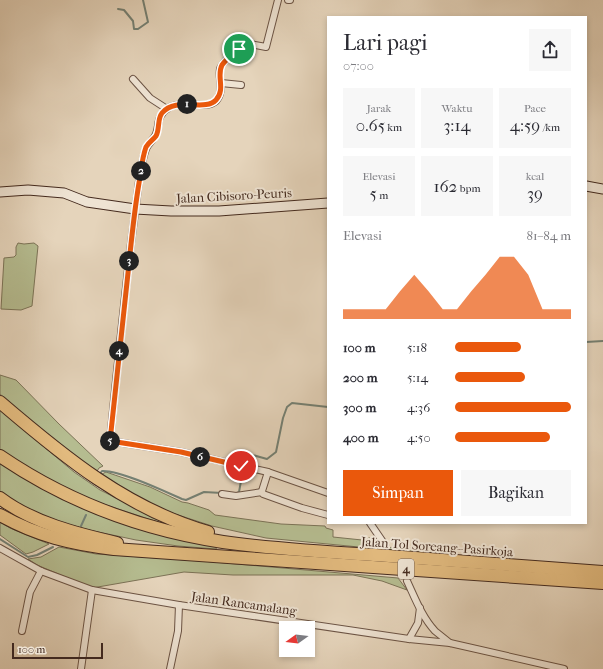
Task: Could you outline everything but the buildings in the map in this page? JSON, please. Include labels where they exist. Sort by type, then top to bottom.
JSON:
[{"type":"highway","points":[[0,402],[75,464],[106,485],[142,506],[170,520],[203,531],[243,541],[281,548]]},
{"type":"highway","name":"Jalan Tol Soreang–Pasirkoja","points":[[0,456],[52,487],[104,511],[166,530],[204,538],[281,548],[603,572]]},
{"type":"highway","points":[[0,498],[36,518],[88,536],[134,546],[210,555]]},
{"type":"highway","name":"Jalan Tol Soreang–Pasirkoja","points":[[0,515],[41,534],[79,545],[135,551],[603,583]]},
{"type":"street","points":[[278,0],[266,47],[245,42],[222,65],[220,74],[220,93],[216,100],[211,103],[199,105],[183,104],[167,109],[162,113],[159,119],[156,136],[149,142],[146,148],[142,162],[135,209],[110,441],[181,452],[243,466],[268,472],[327,493]]},
{"type":"street","points":[[133,79],[150,98],[167,109]]},
{"type":"street","points":[[221,83],[241,85]]},
{"type":"street","points":[[587,186],[603,189]]},
{"type":"street","name":"Jalan Cibisoro-Peuris","points":[[0,192],[28,190],[64,193],[87,202],[135,209],[220,211],[327,203]]},
{"type":"street","points":[[262,492],[268,472]]},
{"type":"street","points":[[222,494],[236,496],[262,492],[267,496],[327,515]]},
{"type":"street","points":[[371,524],[385,545]]},
{"type":"street","name":"Jalan Rancamalang","points":[[0,548],[42,571],[92,590],[180,605],[409,639],[450,643],[563,669]]},
{"type":"street","points":[[22,631],[30,592],[42,571]]},
{"type":"street","points":[[407,581],[420,608],[435,631],[450,643]]},
{"type":"street","points":[[81,669],[92,590]]},
{"type":"street","points":[[170,669],[178,631],[180,605]]},
{"type":"street","points":[[409,639],[418,623],[420,608]]},
{"type":"green space","points":[[18,243],[34,243],[38,246],[32,306],[21,310],[1,309],[4,258],[14,257],[16,255],[16,247]]},
{"type":"green space","points":[[0,375],[16,380],[103,466],[99,468],[96,473],[63,449],[0,394]]},
{"type":"green space","points":[[0,410],[74,472],[100,490],[179,529],[85,498],[34,472],[0,450]]},
{"type":"green space","points":[[0,460],[163,534],[217,547],[216,549],[178,546],[136,540],[52,520],[0,495]]},
{"type":"green space","points":[[106,472],[150,487],[182,502],[209,510],[215,515],[281,524],[325,526],[326,528],[333,530],[333,537],[362,540],[373,537],[380,547],[432,549],[431,554],[266,538],[212,526],[172,513],[132,495],[100,477]]},
{"type":"green space","points":[[0,522],[10,528],[49,544],[26,554],[0,535]]},
{"type":"green space","points":[[59,547],[96,554],[202,561],[398,578],[407,590],[382,581],[353,575],[233,575],[184,572],[92,588],[37,565],[28,559],[41,557]]},
{"type":"waterway","points":[[118,9],[124,10],[133,21],[134,29],[138,29],[148,22],[143,0]]},
{"type":"waterway","points":[[587,342],[603,341]]},
{"type":"waterway","points":[[237,493],[239,492],[245,459],[249,454],[267,459],[276,452],[283,418],[287,407],[292,403],[327,407]]},
{"type":"waterway","points":[[99,475],[102,471],[120,474],[186,500],[204,492],[222,493]]},
{"type":"waterway","points":[[81,526],[86,515]]},
{"type":"waterway","points":[[0,539],[28,557],[37,555],[53,547]]},
{"type":"route","points":[[239,49],[222,65],[220,69],[220,93],[216,100],[211,103],[199,105],[177,105],[167,109],[162,113],[159,119],[156,136],[149,142],[146,148],[142,162],[135,209],[110,441],[181,452],[241,466]]}]
